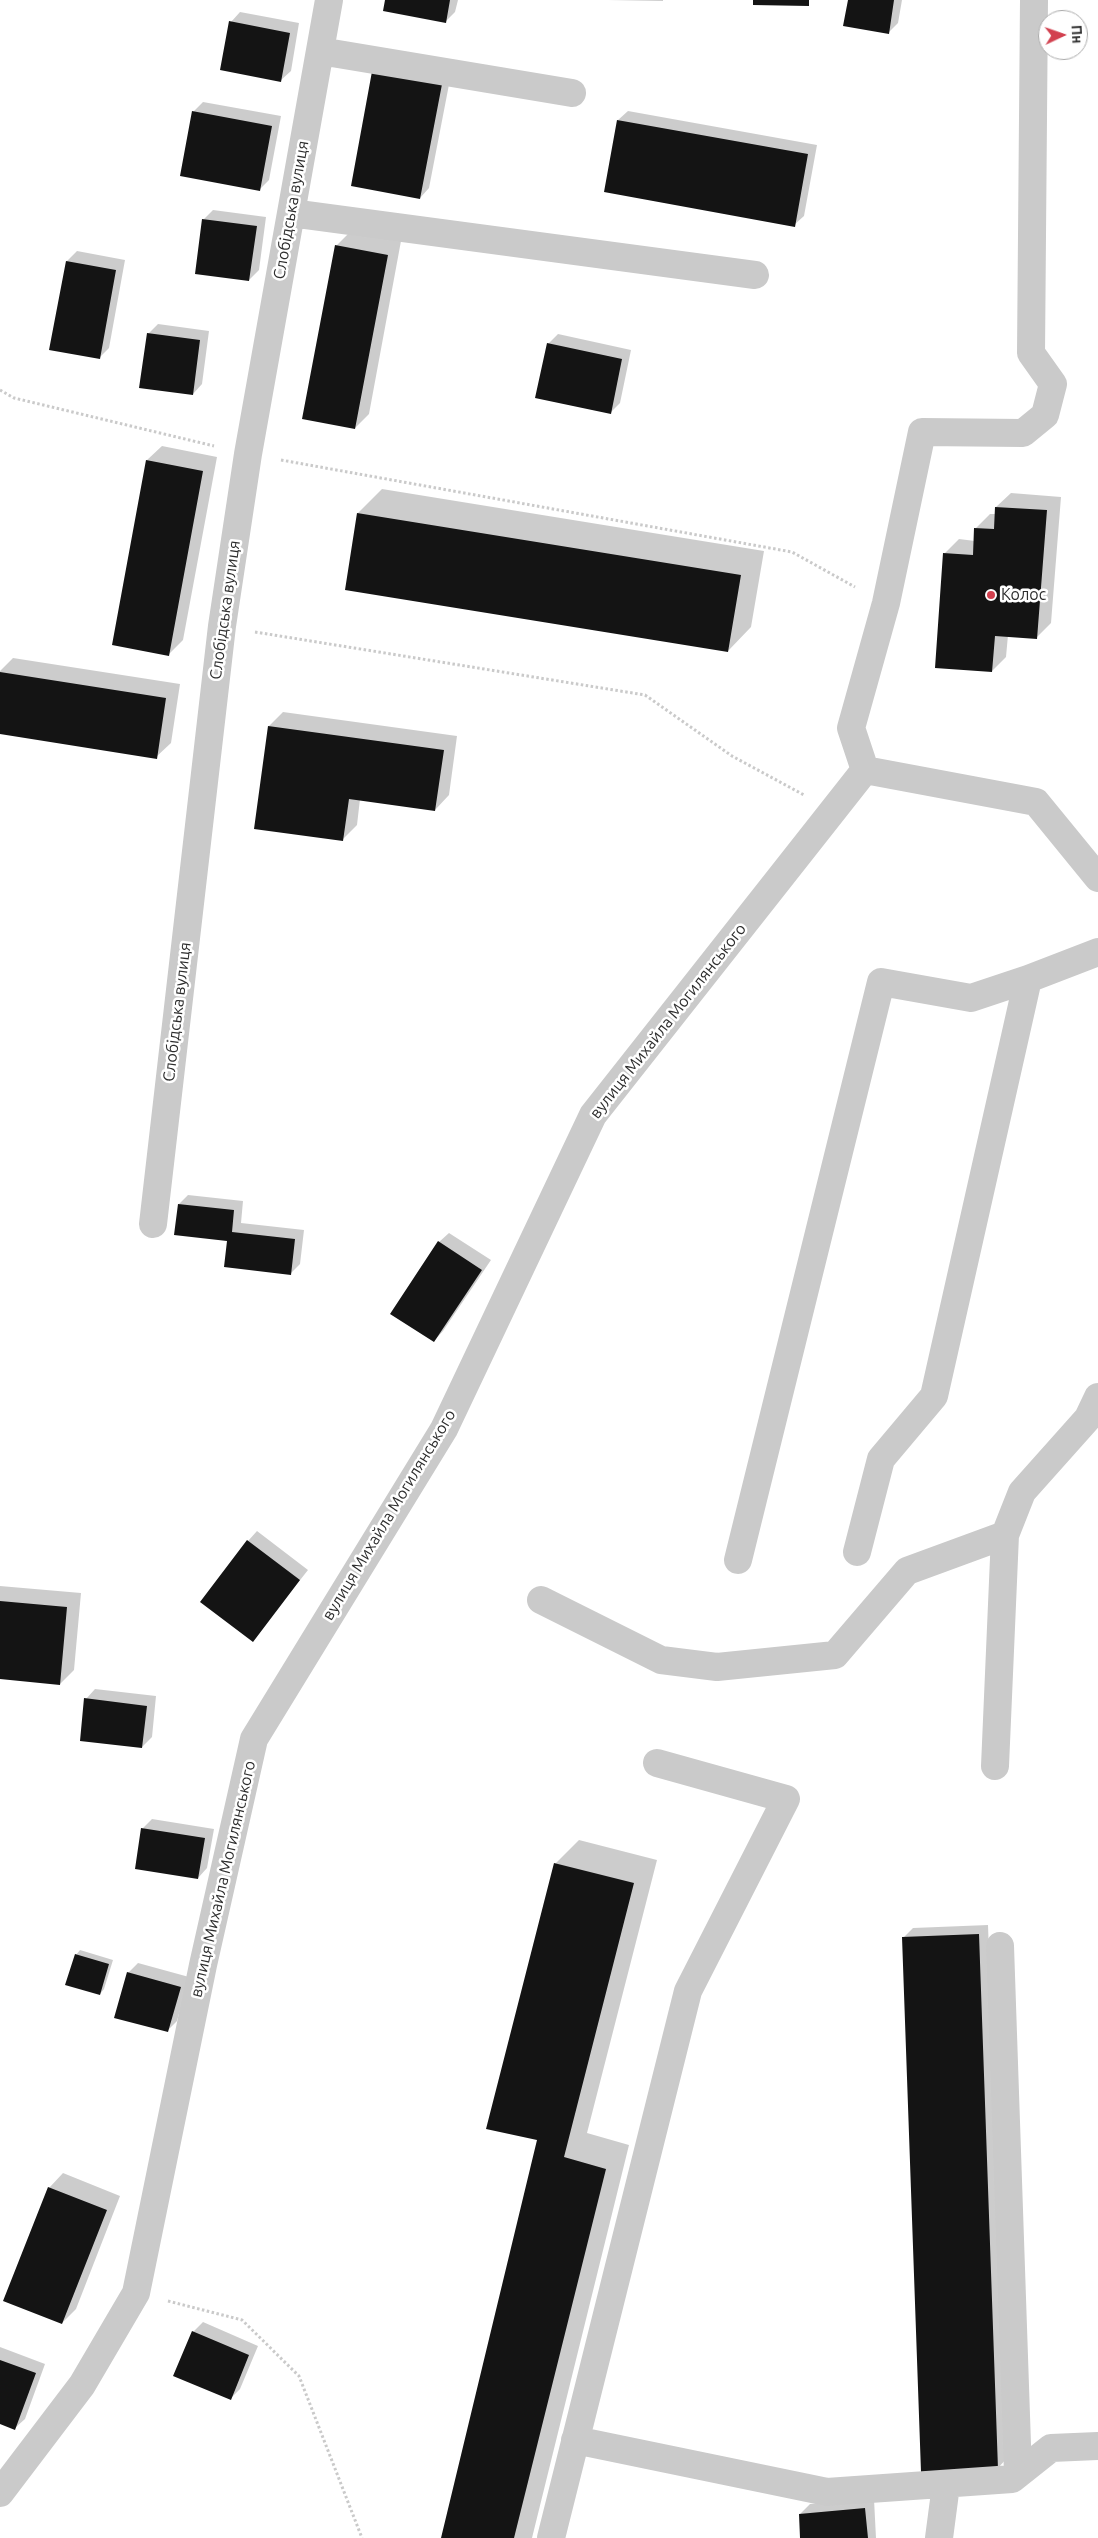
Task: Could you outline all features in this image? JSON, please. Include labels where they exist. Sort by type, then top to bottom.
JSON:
[{"type":"street","name":"Слобідська вулиця","points":[[153,1224],[222,626],[248,454],[329,0]]},
{"type":"street","points":[[1034,0],[1031,353],[1053,384],[1045,416],[1023,433],[922,432],[886,603],[851,728],[866,770],[1036,802],[1098,878]]},
{"type":"street","points":[[320,51],[572,93]]},
{"type":"street","points":[[291,213],[755,275]]},
{"type":"street","name":"вулиця Михайла Могилянського","points":[[0,2493],[82,2385],[136,2293],[203,1965],[254,1739],[444,1429],[593,1115],[866,770]]},
{"type":"street","points":[[738,1560],[881,982],[971,998],[1028,979],[1098,952]]},
{"type":"street","points":[[857,1552],[881,1459],[934,1396],[1028,979]]},
{"type":"street","points":[[995,1766],[1005,1535],[1022,1492],[1088,1418],[1098,1397]]},
{"type":"street","points":[[541,1600],[661,1660],[717,1667],[835,1655],[908,1571],[1005,1535]]},
{"type":"street","points":[[551,2538],[688,1991],[786,1799],[657,1762]]},
{"type":"street","points":[[1000,1946],[1018,2474]]},
{"type":"street","points":[[576,2440],[827,2492],[1012,2479],[1050,2448],[1098,2446]]},
{"type":"street","points":[[939,2538],[946,2485]]},
{"type":"path","points":[[0,390],[14,398],[248,454],[792,552],[841,580]]},
{"type":"path","points":[[222,626],[646,695],[732,756],[833,810]]},
{"type":"path","points":[[136,2293],[242,2320],[299,2376],[362,2538]]},
{"type":"building","points":[[385,0],[450,0],[446,23],[383,11]]},
{"type":"building","points":[[753,0],[809,0],[809,6],[753,5]]},
{"type":"building","points":[[848,0],[894,0],[889,34],[843,26]]},
{"type":"building","points":[[229,21],[290,33],[281,82],[220,70]]},
{"type":"building","points":[[373,66],[443,79],[420,199],[351,186]]},
{"type":"building","points":[[192,111],[272,126],[260,191],[180,176]]},
{"type":"building","points":[[617,120],[808,154],[795,227],[604,192]]},
{"type":"building","points":[[202,219],[257,226],[249,281],[195,274]]},
{"type":"building","points":[[335,245],[388,255],[355,429],[302,419]]},
{"type":"building","points":[[66,261],[116,270],[100,359],[49,350]]},
{"type":"building","points":[[147,333],[200,340],[193,395],[139,388]]},
{"type":"building","points":[[547,343],[622,359],[611,414],[535,398]]},
{"type":"building","points":[[146,460],[203,471],[169,656],[112,645]]},
{"type":"building","name":"Колос","points":[[995,507],[1047,510],[1037,639],[995,636],[992,672],[935,668],[943,553],[973,555],[974,528],[994,529]]},
{"type":"building","points":[[357,513],[741,575],[728,652],[345,590]]},
{"type":"building","points":[[0,672],[166,698],[157,759],[0,734]]},
{"type":"building","points":[[268,726],[444,750],[435,811],[349,799],[343,841],[254,829]]},
{"type":"building","points":[[178,1204],[234,1210],[232,1232],[295,1239],[291,1275],[224,1267],[227,1241],[174,1235]]},
{"type":"building","points":[[438,1241],[482,1270],[434,1342],[390,1314]]},
{"type":"building","points":[[247,1540],[300,1580],[253,1642],[200,1602]]},
{"type":"building","points":[[0,1601],[67,1607],[60,1685],[0,1679]]},
{"type":"building","points":[[84,1698],[147,1706],[142,1748],[80,1741]]},
{"type":"building","points":[[141,1828],[205,1838],[198,1879],[135,1869]]},
{"type":"building","points":[[554,1863],[634,1883],[564,2157],[606,2169],[514,2538],[441,2538],[537,2140],[486,2129]]},
{"type":"building","points":[[979,1934],[998,2469],[921,2472],[902,1937]]},
{"type":"building","points":[[75,1954],[109,1964],[100,1995],[65,1985]]},
{"type":"building","points":[[127,1972],[181,1987],[168,2032],[114,2018]]},
{"type":"building","points":[[48,2187],[107,2210],[62,2324],[3,2301]]},
{"type":"building","points":[[192,2331],[249,2355],[231,2400],[173,2376]]},
{"type":"building","points":[[0,2360],[36,2373],[15,2430],[0,2424]]},
{"type":"building","points":[[865,2508],[868,2538],[800,2538],[799,2514]]},
{"type":"place","name":"Колос","points":[[991,595]]}]
